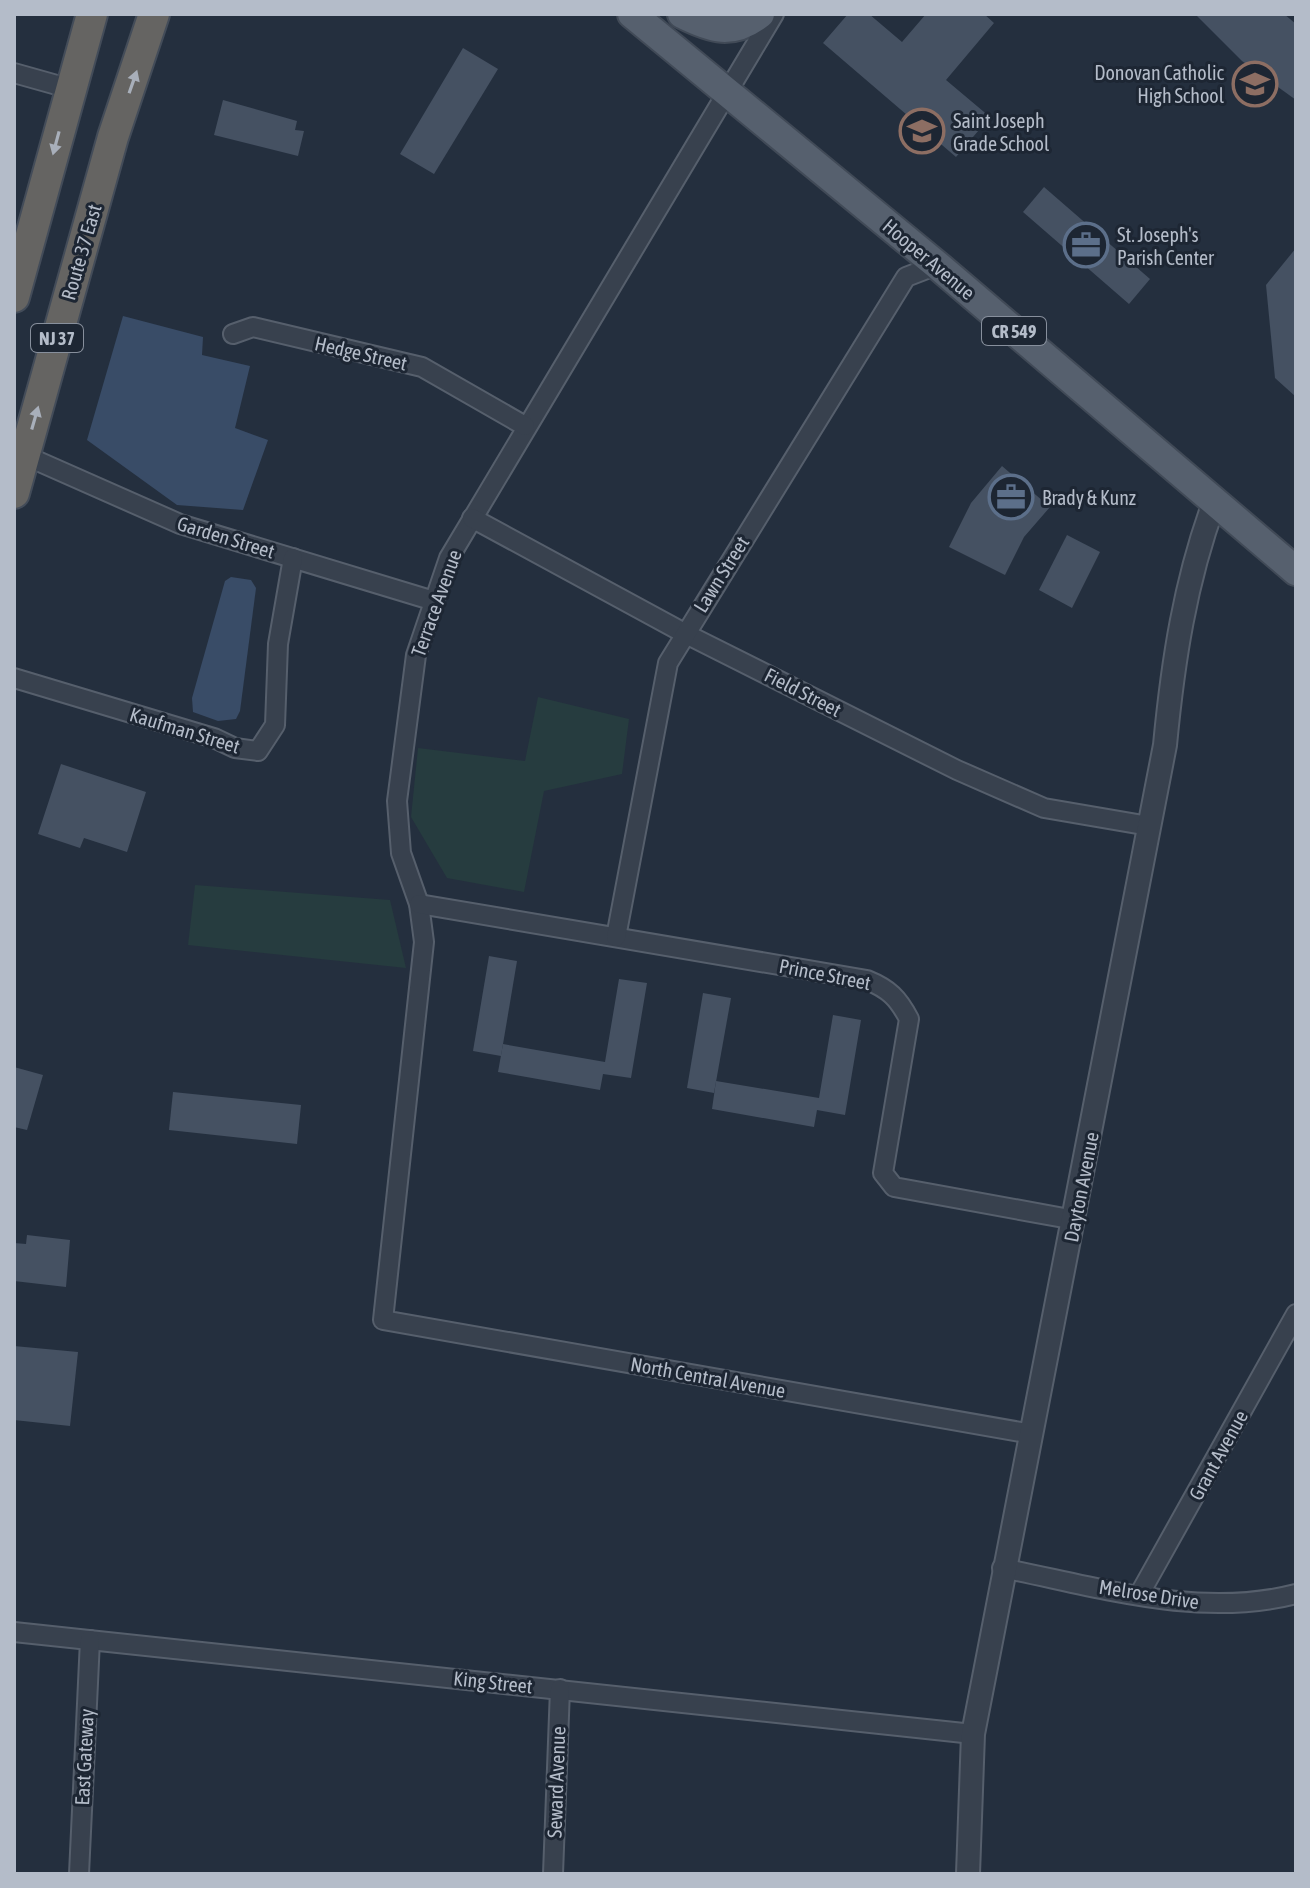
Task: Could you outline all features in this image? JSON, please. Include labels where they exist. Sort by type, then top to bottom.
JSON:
[{"type":"highway","points":[[14,297],[92,14]]},
{"type":"highway","name":"Route 37 East","points":[[14,493],[113,137],[154,14]]},
{"type":"main road","name":"Hooper Avenue","points":[[632,14],[937,265],[1296,571]]},
{"type":"main road","points":[[682,14],[714,30],[749,23],[760,14]]},
{"type":"street","name":"Terrace Avenue","points":[[383,1320],[424,942],[419,904],[401,853],[397,801],[416,655],[449,558],[525,426],[774,14]]},
{"type":"street","points":[[14,73],[71,89]]},
{"type":"street","name":"Lawn Street","points":[[616,937],[668,663],[906,277],[937,265]]},
{"type":"street","name":"Hedge Street","points":[[233,334],[253,327],[422,367],[525,426]]},
{"type":"street","name":"Garden Street","points":[[24,455],[180,524],[434,601]]},
{"type":"street","name":"Dayton Avenue","points":[[968,1874],[973,1734],[1002,1568],[1075,1220],[1165,745],[1174,650],[1194,556],[1214,503]]},
{"type":"street","name":"Field Street","points":[[472,518],[684,633],[957,770],[1044,808],[1149,826]]},
{"type":"street","name":"Kaufman Street","points":[[14,678],[214,738],[235,748],[258,751],[275,725],[278,644],[293,558]]},
{"type":"street","name":"Prince Street","points":[[419,904],[867,980],[886,988],[900,1001],[909,1019],[883,1173],[894,1187],[1075,1220]]},
{"type":"street","name":"Grant Avenue","points":[[1139,1595],[1296,1314]]},
{"type":"street","name":"North Central Avenue","points":[[383,1320],[1032,1434]]},
{"type":"street","name":"Melrose Drive","points":[[1002,1568],[1197,1604],[1242,1603],[1296,1594]]},
{"type":"street","name":"King Street","points":[[14,1632],[973,1734]]},
{"type":"street","name":"East Gateway","points":[[79,1874],[90,1640]]},
{"type":"street","name":"Seward Avenue","points":[[553,1874],[560,1689]]},
{"type":"green space","points":[[538,697],[629,719],[622,774],[544,791],[524,892],[447,878],[411,817],[418,748],[525,761]]},
{"type":"green space","points":[[195,885],[390,900],[406,968],[188,945]]},
{"type":"water","points":[[123,316],[203,337],[202,355],[250,366],[235,428],[268,440],[243,510],[177,505],[87,440]]},
{"type":"water","points":[[231,577],[251,580],[256,588],[240,711],[236,719],[218,721],[193,712],[192,698],[225,581]]},
{"type":"building","points":[[848,14],[869,14],[902,42],[926,14],[984,14],[994,23],[946,80],[990,117],[956,157],[823,43]]},
{"type":"building","points":[[1195,14],[1284,14],[1296,24],[1296,100],[1242,61]]},
{"type":"building","points":[[463,48],[498,69],[434,174],[400,154]]},
{"type":"building","points":[[223,100],[297,121],[295,130],[304,131],[298,156],[214,135]]},
{"type":"building","name":"St. Joseph's Parish Center","points":[[1044,187],[1150,279],[1129,304],[1023,212]]},
{"type":"building","points":[[1296,248],[1296,397],[1275,378],[1266,285]]},
{"type":"building","points":[[1002,466],[1050,507],[1024,537],[1005,575],[949,547],[971,503]]},
{"type":"building","points":[[1067,535],[1100,552],[1072,608],[1039,590]]},
{"type":"building","points":[[61,764],[146,792],[127,852],[84,838],[80,848],[38,834]]},
{"type":"building","points":[[489,956],[517,961],[501,1056],[473,1051]]},
{"type":"building","points":[[619,979],[647,983],[631,1078],[603,1074],[600,1090],[498,1072],[503,1044],[605,1062]]},
{"type":"building","points":[[703,993],[731,998],[714,1093],[687,1088]]},
{"type":"building","points":[[833,1015],[861,1020],[845,1115],[817,1110],[814,1127],[712,1109],[716,1081],[819,1098]]},
{"type":"building","points":[[14,1067],[43,1075],[27,1130],[14,1127]]},
{"type":"building","points":[[173,1092],[301,1105],[297,1144],[169,1130]]},
{"type":"building","points":[[27,1235],[70,1240],[66,1287],[14,1281],[14,1243],[26,1244]]},
{"type":"building","points":[[14,1346],[78,1352],[70,1426],[14,1420]]},
{"type":"place","name":"Donovan Catholic High School","points":[[1255,84]]},
{"type":"place","name":"Saint Joseph Grade School","points":[[922,131]]},
{"type":"place","name":"St. Joseph's Parish Center","points":[[1086,245]]},
{"type":"place","name":"Brady & Kunz","points":[[1011,497]]}]
